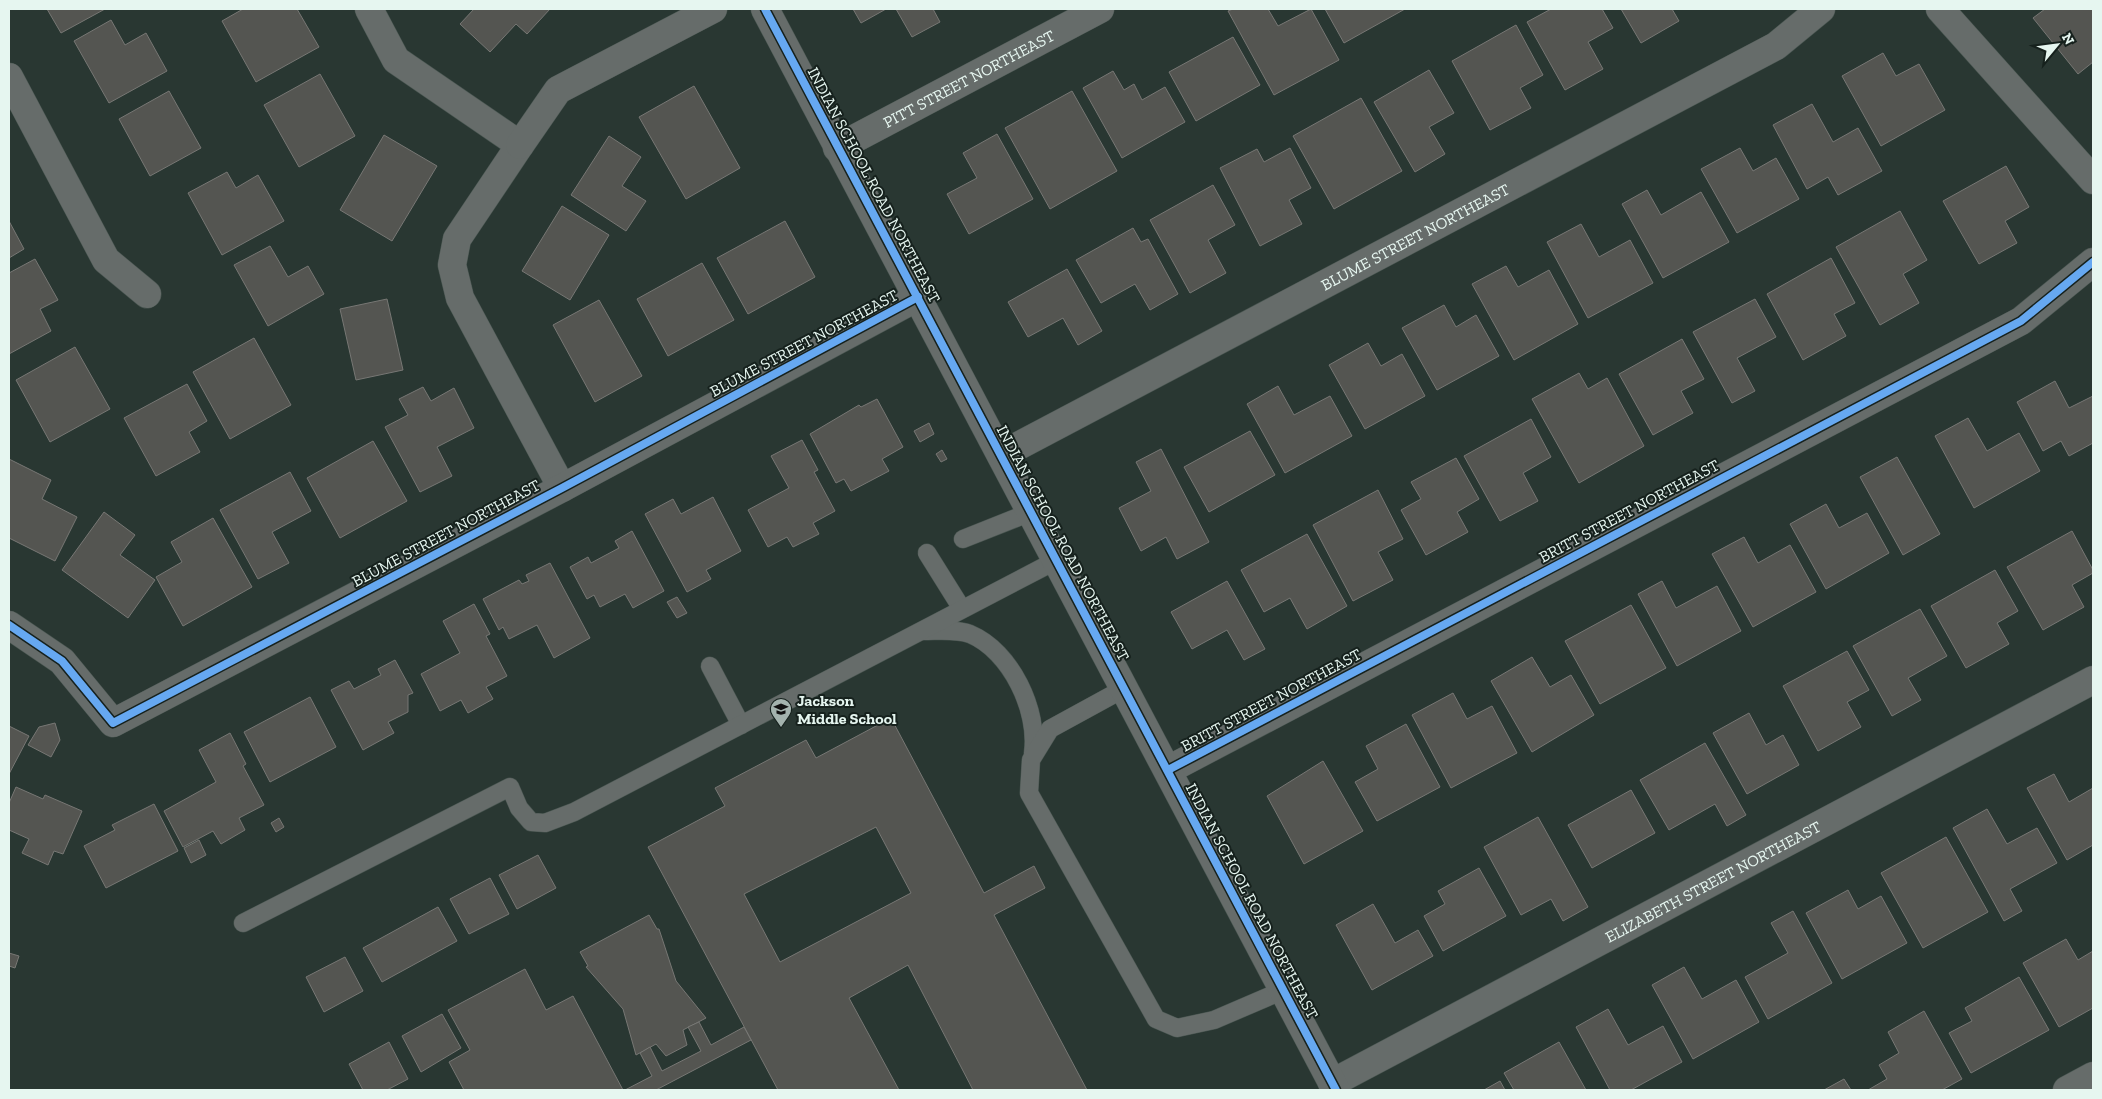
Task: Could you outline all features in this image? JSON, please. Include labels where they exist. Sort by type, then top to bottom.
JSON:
[{"type":"street","points":[[369,9],[396,60],[520,145]]},
{"type":"street","points":[[562,488],[460,298],[452,266],[457,240],[558,90],[713,9]]},
{"type":"street","name":"INDIAN SCHOOL ROAD NORTHEAST","points":[[765,9],[1334,1087]]},
{"type":"street","name":"PITT STREET NORTHEAST","points":[[837,148],[1100,9]]},
{"type":"street","name":"BLUME STREET NORTHEAST","points":[[1001,455],[1776,46],[1821,9]]},
{"type":"street","points":[[1940,9],[2093,180]]},
{"type":"street","points":[[9,77],[106,260],[147,294]]},
{"type":"street","name":"BRITT STREET NORTHEAST","points":[[1168,770],[2021,321],[2093,262]]},
{"type":"street","name":"BLUME STREET NORTHEAST","points":[[9,625],[62,661],[113,723],[562,488],[918,297]]},
{"type":"street","name":"ELIZABETH STREET NORTHEAST","points":[[1334,1087],[2093,680]]},
{"type":"street","points":[[2067,1090],[2093,1076]]},
{"type":"lane","points":[[963,539],[1031,512]]},
{"type":"lane","points":[[927,553],[962,609]]},
{"type":"lane","points":[[243,923],[510,787],[519,808],[531,822],[545,823],[574,812],[1057,560]]},
{"type":"lane","points":[[922,631],[951,630],[969,634],[986,643],[999,656],[1021,689],[1032,715],[1035,736],[1029,793],[1156,1019],[1177,1028],[1214,1020],[1284,990]]},
{"type":"lane","points":[[710,666],[741,725]]},
{"type":"lane","points":[[1032,760],[1050,729],[1124,688]]},
{"type":"building","points":[[47,9],[105,9],[61,33]]},
{"type":"building","points":[[243,9],[297,9],[319,47],[256,82],[222,21]]},
{"type":"building","points":[[474,9],[550,9],[527,34],[516,24],[490,52],[460,24]]},
{"type":"building","points":[[853,9],[886,9],[861,23]]},
{"type":"building","points":[[896,9],[933,9],[940,22],[912,37]]},
{"type":"building","points":[[1233,9],[1268,9],[1278,26],[1311,9],[1339,60],[1274,95],[1228,11]]},
{"type":"building","points":[[1325,9],[1405,9],[1344,43]]},
{"type":"building","points":[[1551,9],[1602,9],[1613,28],[1588,42],[1603,69],[1565,90],[1527,22]]},
{"type":"building","points":[[1621,9],[1672,9],[1679,21],[1641,43]]},
{"type":"building","points":[[2045,9],[2093,9],[2093,62],[2078,74],[2033,18]]},
{"type":"building","points":[[111,20],[125,45],[146,33],[167,71],[109,103],[74,41]]},
{"type":"building","points":[[1516,25],[1543,75],[1520,88],[1531,108],[1490,130],[1452,61]]},
{"type":"building","points":[[1233,37],[1260,85],[1196,121],[1169,72]]},
{"type":"building","points":[[1883,53],[1896,76],[1919,64],[1945,110],[1881,146],[1842,76]]},
{"type":"building","points":[[1429,70],[1454,113],[1429,127],[1445,154],[1415,172],[1374,102]]},
{"type":"building","points":[[1113,71],[1124,90],[1134,84],[1142,100],[1165,87],[1185,122],[1122,158],[1083,88]]},
{"type":"building","points":[[320,74],[355,136],[299,167],[264,105]]},
{"type":"building","points":[[694,86],[740,168],[686,199],[639,117]]},
{"type":"building","points":[[169,91],[201,148],[150,176],[119,119]]},
{"type":"building","points":[[1072,91],[1117,171],[1050,209],[1005,128]]},
{"type":"building","points":[[1361,98],[1402,171],[1334,209],[1293,136]]},
{"type":"building","points":[[1812,104],[1833,142],[1858,128],[1882,171],[1838,195],[1828,177],[1807,189],[1773,125]]},
{"type":"building","points":[[997,134],[1033,199],[969,234],[947,194],[977,178],[963,153]]},
{"type":"building","points":[[384,135],[437,166],[392,241],[340,210]]},
{"type":"building","points":[[609,136],[641,157],[622,186],[646,201],[626,231],[571,195]]},
{"type":"building","points":[[1290,148],[1311,188],[1289,200],[1302,224],[1260,246],[1220,168],[1257,149],[1264,162]]},
{"type":"building","points":[[1740,148],[1753,171],[1776,158],[1799,199],[1737,233],[1701,169]]},
{"type":"building","points":[[2006,166],[2029,207],[2005,221],[2017,243],[1979,264],[1943,201]]},
{"type":"building","points":[[227,172],[236,188],[258,175],[284,221],[222,255],[188,193]]},
{"type":"building","points":[[1213,185],[1235,225],[1208,240],[1226,273],[1190,293],[1150,220]]},
{"type":"building","points":[[1647,190],[1661,215],[1701,192],[1729,242],[1663,278],[1622,204]]},
{"type":"building","points":[[562,206],[609,235],[570,300],[522,271]]},
{"type":"building","points":[[1900,211],[1927,260],[1903,274],[1919,303],[1880,325],[1836,247]]},
{"type":"building","points":[[9,221],[24,249],[9,258]]},
{"type":"building","points":[[785,221],[815,277],[748,314],[717,258]]},
{"type":"building","points":[[1581,224],[1599,257],[1630,240],[1653,283],[1588,318],[1547,242]]},
{"type":"building","points":[[1133,228],[1141,242],[1148,239],[1178,294],[1150,310],[1135,284],[1101,303],[1076,260]]},
{"type":"building","points":[[270,246],[288,277],[308,266],[324,294],[268,326],[234,265]]},
{"type":"building","points":[[1831,258],[1855,303],[1834,314],[1846,336],[1803,360],[1767,294]]},
{"type":"building","points":[[35,259],[58,300],[40,309],[51,331],[9,354],[9,273]]},
{"type":"building","points":[[702,263],[734,320],[668,356],[637,299]]},
{"type":"building","points":[[1506,266],[1518,287],[1549,270],[1578,324],[1514,360],[1472,284]]},
{"type":"building","points":[[1067,269],[1102,331],[1078,345],[1063,318],[1028,337],[1008,302]]},
{"type":"building","points":[[387,299],[403,370],[356,380],[340,309]]},
{"type":"building","points":[[1755,299],[1776,337],[1737,358],[1755,391],[1732,403],[1693,332]]},
{"type":"building","points":[[599,300],[642,376],[595,402],[553,325]]},
{"type":"building","points":[[1444,305],[1456,327],[1476,315],[1499,356],[1437,390],[1402,328]]},
{"type":"building","points":[[254,338],[291,405],[230,439],[193,372]]},
{"type":"building","points":[[1682,339],[1704,379],[1681,391],[1693,413],[1653,435],[1619,374]]},
{"type":"building","points":[[1368,343],[1381,366],[1402,354],[1425,396],[1365,429],[1329,365]]},
{"type":"building","points":[[75,347],[110,409],[50,442],[16,380]]},
{"type":"building","points":[[1579,373],[1588,389],[1607,378],[1644,446],[1579,483],[1532,399]]},
{"type":"building","points":[[2055,381],[2069,408],[2093,396],[2093,443],[2069,456],[2061,441],[2043,451],[2017,402]]},
{"type":"building","points":[[187,384],[207,421],[189,432],[200,452],[156,476],[124,418]]},
{"type":"building","points":[[1278,386],[1294,415],[1330,396],[1352,436],[1285,473],[1247,404]]},
{"type":"building","points":[[423,387],[431,401],[454,388],[474,428],[437,447],[452,476],[420,492],[385,427],[408,415],[399,399]]},
{"type":"building","points":[[877,399],[903,447],[882,459],[889,471],[851,491],[844,479],[836,483],[810,434],[859,405],[861,407]]},
{"type":"building","points":[[1968,418],[1987,451],[2019,433],[2040,471],[1974,508],[1935,436]]},
{"type":"building","points":[[1531,419],[1551,457],[1523,473],[1538,501],[1500,521],[1464,456]]},
{"type":"building","points":[[929,423],[934,434],[920,442],[914,431]]},
{"type":"building","points":[[1250,431],[1275,475],[1209,512],[1184,467]]},
{"type":"building","points":[[802,440],[818,470],[814,472],[835,511],[813,523],[819,534],[793,547],[787,537],[768,547],[748,510],[789,488],[771,456]]},
{"type":"building","points":[[373,441],[407,501],[340,538],[307,478]]},
{"type":"building","points":[[1161,449],[1209,542],[1177,559],[1166,537],[1141,551],[1119,508],[1151,491],[1136,462]]},
{"type":"building","points":[[942,450],[947,459],[941,462],[936,454]]},
{"type":"building","points":[[1897,457],[1940,534],[1903,555],[1860,477]]},
{"type":"building","points":[[1456,458],[1479,499],[1457,512],[1468,532],[1426,555],[1401,510],[1421,499],[1411,482]]},
{"type":"building","points":[[9,459],[51,480],[42,499],[77,517],[55,561],[9,538]]},
{"type":"building","points":[[290,472],[311,511],[272,532],[289,563],[258,579],[220,510]]},
{"type":"building","points":[[1378,490],[1403,539],[1378,552],[1393,580],[1353,601],[1313,525]]},
{"type":"building","points":[[713,497],[741,551],[706,570],[711,579],[687,592],[645,514],[673,499],[681,514]]},
{"type":"building","points":[[1826,504],[1839,528],[1867,513],[1889,553],[1826,589],[1790,524]]},
{"type":"building","points":[[104,512],[135,535],[120,555],[155,580],[128,618],[62,570]]},
{"type":"building","points":[[213,518],[252,587],[183,626],[156,577],[182,562],[171,542]]},
{"type":"building","points":[[632,531],[664,591],[633,608],[625,594],[600,607],[594,595],[587,599],[570,567],[588,557],[591,563],[619,548],[615,541]]},
{"type":"building","points":[[2072,531],[2093,570],[2093,573],[2072,585],[2084,607],[2043,630],[2007,567]]},
{"type":"building","points":[[1307,534],[1347,606],[1307,629],[1290,598],[1264,612],[1241,570]]},
{"type":"building","points":[[1744,537],[1758,563],[1790,545],[1816,592],[1753,627],[1712,554]]},
{"type":"building","points":[[550,563],[590,638],[554,658],[537,625],[509,639],[503,627],[499,630],[483,599],[519,580],[522,584],[529,581],[526,575]]},
{"type":"building","points":[[1995,570],[2018,611],[1997,623],[2009,644],[1966,668],[1931,606]]},
{"type":"building","points":[[1227,581],[1265,649],[1244,660],[1227,630],[1192,649],[1171,612]]},
{"type":"building","points":[[1662,581],[1676,608],[1717,586],[1741,631],[1677,666],[1638,594]]},
{"type":"building","points":[[677,597],[687,613],[677,618],[667,602]]},
{"type":"building","points":[[474,604],[490,634],[486,636],[507,676],[486,687],[493,699],[468,713],[461,700],[440,711],[421,674],[460,653],[443,621]]},
{"type":"building","points":[[1631,605],[1666,668],[1600,704],[1565,641]]},
{"type":"building","points":[[1920,609],[1947,656],[1908,678],[1921,700],[1892,716],[1853,646]]},
{"type":"building","points":[[1847,651],[1869,690],[1847,702],[1861,727],[1818,751],[1783,686]]},
{"type":"building","points":[[1532,657],[1550,687],[1571,675],[1594,715],[1532,752],[1491,681]]},
{"type":"building","points":[[395,660],[413,693],[408,695],[408,712],[388,722],[394,733],[363,750],[331,690],[349,681],[354,689],[381,675],[378,669]]},
{"type":"building","points":[[1453,693],[1467,719],[1492,706],[1517,753],[1451,788],[1412,715]]},
{"type":"building","points":[[310,697],[336,747],[270,782],[244,732]]},
{"type":"building","points":[[1749,713],[1766,745],[1783,735],[1799,765],[1747,794],[1713,733]]},
{"type":"building","points":[[891,718],[984,893],[1034,866],[1045,888],[994,915],[1087,1090],[973,1090],[908,965],[849,998],[899,1090],[778,1090],[648,847],[725,806],[715,788],[806,740],[816,758]],"holes":[[[876,827],[911,893],[780,962],[744,894]]]},
{"type":"building","points":[[55,723],[60,740],[51,757],[28,745],[39,727]]},
{"type":"building","points":[[1406,724],[1440,787],[1377,821],[1355,782],[1378,769],[1366,746]]},
{"type":"building","points":[[9,726],[29,736],[9,774]]},
{"type":"building","points":[[230,733],[246,764],[243,766],[264,805],[239,818],[245,830],[221,844],[213,831],[183,847],[164,811],[216,782],[199,750]]},
{"type":"building","points":[[1705,743],[1746,815],[1727,826],[1715,804],[1669,830],[1640,780]]},
{"type":"building","points":[[1323,761],[1363,831],[1304,864],[1267,796]]},
{"type":"building","points":[[2054,774],[2069,802],[2093,788],[2093,845],[2067,860],[2027,788]]},
{"type":"building","points":[[16,787],[43,799],[45,795],[82,811],[63,854],[54,851],[48,865],[22,853],[29,839],[9,830],[9,803]]},
{"type":"building","points":[[1631,790],[1655,833],[1592,868],[1568,825]]},
{"type":"building","points":[[154,804],[178,851],[106,888],[84,846],[115,830],[112,825]]},
{"type":"building","points":[[1987,809],[2007,844],[2037,828],[2057,863],[2010,889],[2022,911],[2004,921],[1953,828]]},
{"type":"building","points":[[1538,817],[1588,907],[1563,921],[1551,899],[1521,915],[1484,847]]},
{"type":"building","points":[[279,818],[284,827],[276,832],[271,823]]},
{"type":"building","points":[[1946,837],[1988,912],[1923,948],[1881,873]]},
{"type":"building","points":[[199,840],[206,855],[191,863],[184,848]]},
{"type":"building","points":[[538,855],[556,888],[517,909],[499,875]]},
{"type":"building","points":[[1479,868],[1506,916],[1443,951],[1424,916],[1445,904],[1438,891]]},
{"type":"building","points":[[490,878],[509,914],[469,934],[450,899]]},
{"type":"building","points":[[1848,890],[1858,909],[1881,896],[1907,943],[1842,979],[1806,913]]},
{"type":"building","points":[[1373,904],[1395,943],[1418,930],[1433,956],[1372,990],[1336,925]]},
{"type":"building","points":[[438,907],[457,941],[382,982],[363,948]]},
{"type":"building","points":[[1793,911],[1832,983],[1768,1019],[1745,977],[1788,953],[1771,923]]},
{"type":"building","points":[[649,915],[657,929],[659,929],[676,981],[706,1018],[683,1030],[687,1045],[666,1056],[656,1044],[636,1055],[623,1009],[586,967],[588,966],[580,952]]},
{"type":"building","points":[[2066,939],[2078,960],[2093,951],[2093,1008],[2059,1027],[2023,963]]},
{"type":"building","points":[[9,953],[19,956],[15,968],[9,966]]},
{"type":"building","points":[[345,957],[363,991],[324,1012],[306,977]]},
{"type":"building","points":[[1684,967],[1702,999],[1736,980],[1759,1022],[1693,1059],[1652,985]]},
{"type":"building","points":[[525,969],[546,1010],[573,996],[623,1090],[464,1090],[449,1062],[470,1050],[448,1010]]},
{"type":"building","points":[[2019,977],[2049,1030],[1971,1073],[1949,1033],[1972,1021],[1965,1008]]},
{"type":"building","points":[[1608,1009],[1628,1045],[1663,1026],[1682,1062],[1631,1090],[1610,1090],[1576,1027]]},
{"type":"building","points":[[1924,1011],[1962,1079],[1942,1090],[1868,1090],[1887,1079],[1879,1065],[1899,1053],[1888,1032]]},
{"type":"building","points":[[442,1014],[461,1048],[421,1072],[402,1036]]},
{"type":"building","points":[[699,1022],[711,1045],[744,1027],[751,1040],[656,1090],[625,1090],[652,1076],[640,1053],[650,1047],[662,1071],[701,1051],[688,1027]]},
{"type":"building","points":[[389,1042],[408,1079],[387,1090],[363,1090],[349,1064]]},
{"type":"building","points":[[1559,1042],[1586,1090],[1514,1090],[1504,1073]]},
{"type":"building","points":[[1844,1079],[1851,1090],[1824,1090]]},
{"type":"building","points":[[1500,1081],[1505,1090],[1484,1090]]},
{"type":"cycle path","points":[[765,9],[1336,1090]]},
{"type":"cycle path","points":[[1168,770],[2021,321],[2093,262]]},
{"type":"cycle path","points":[[9,625],[62,661],[113,723],[562,488],[918,297]]},
{"type":"place","name":"Jackson Middle School","points":[[781,728]]}]
